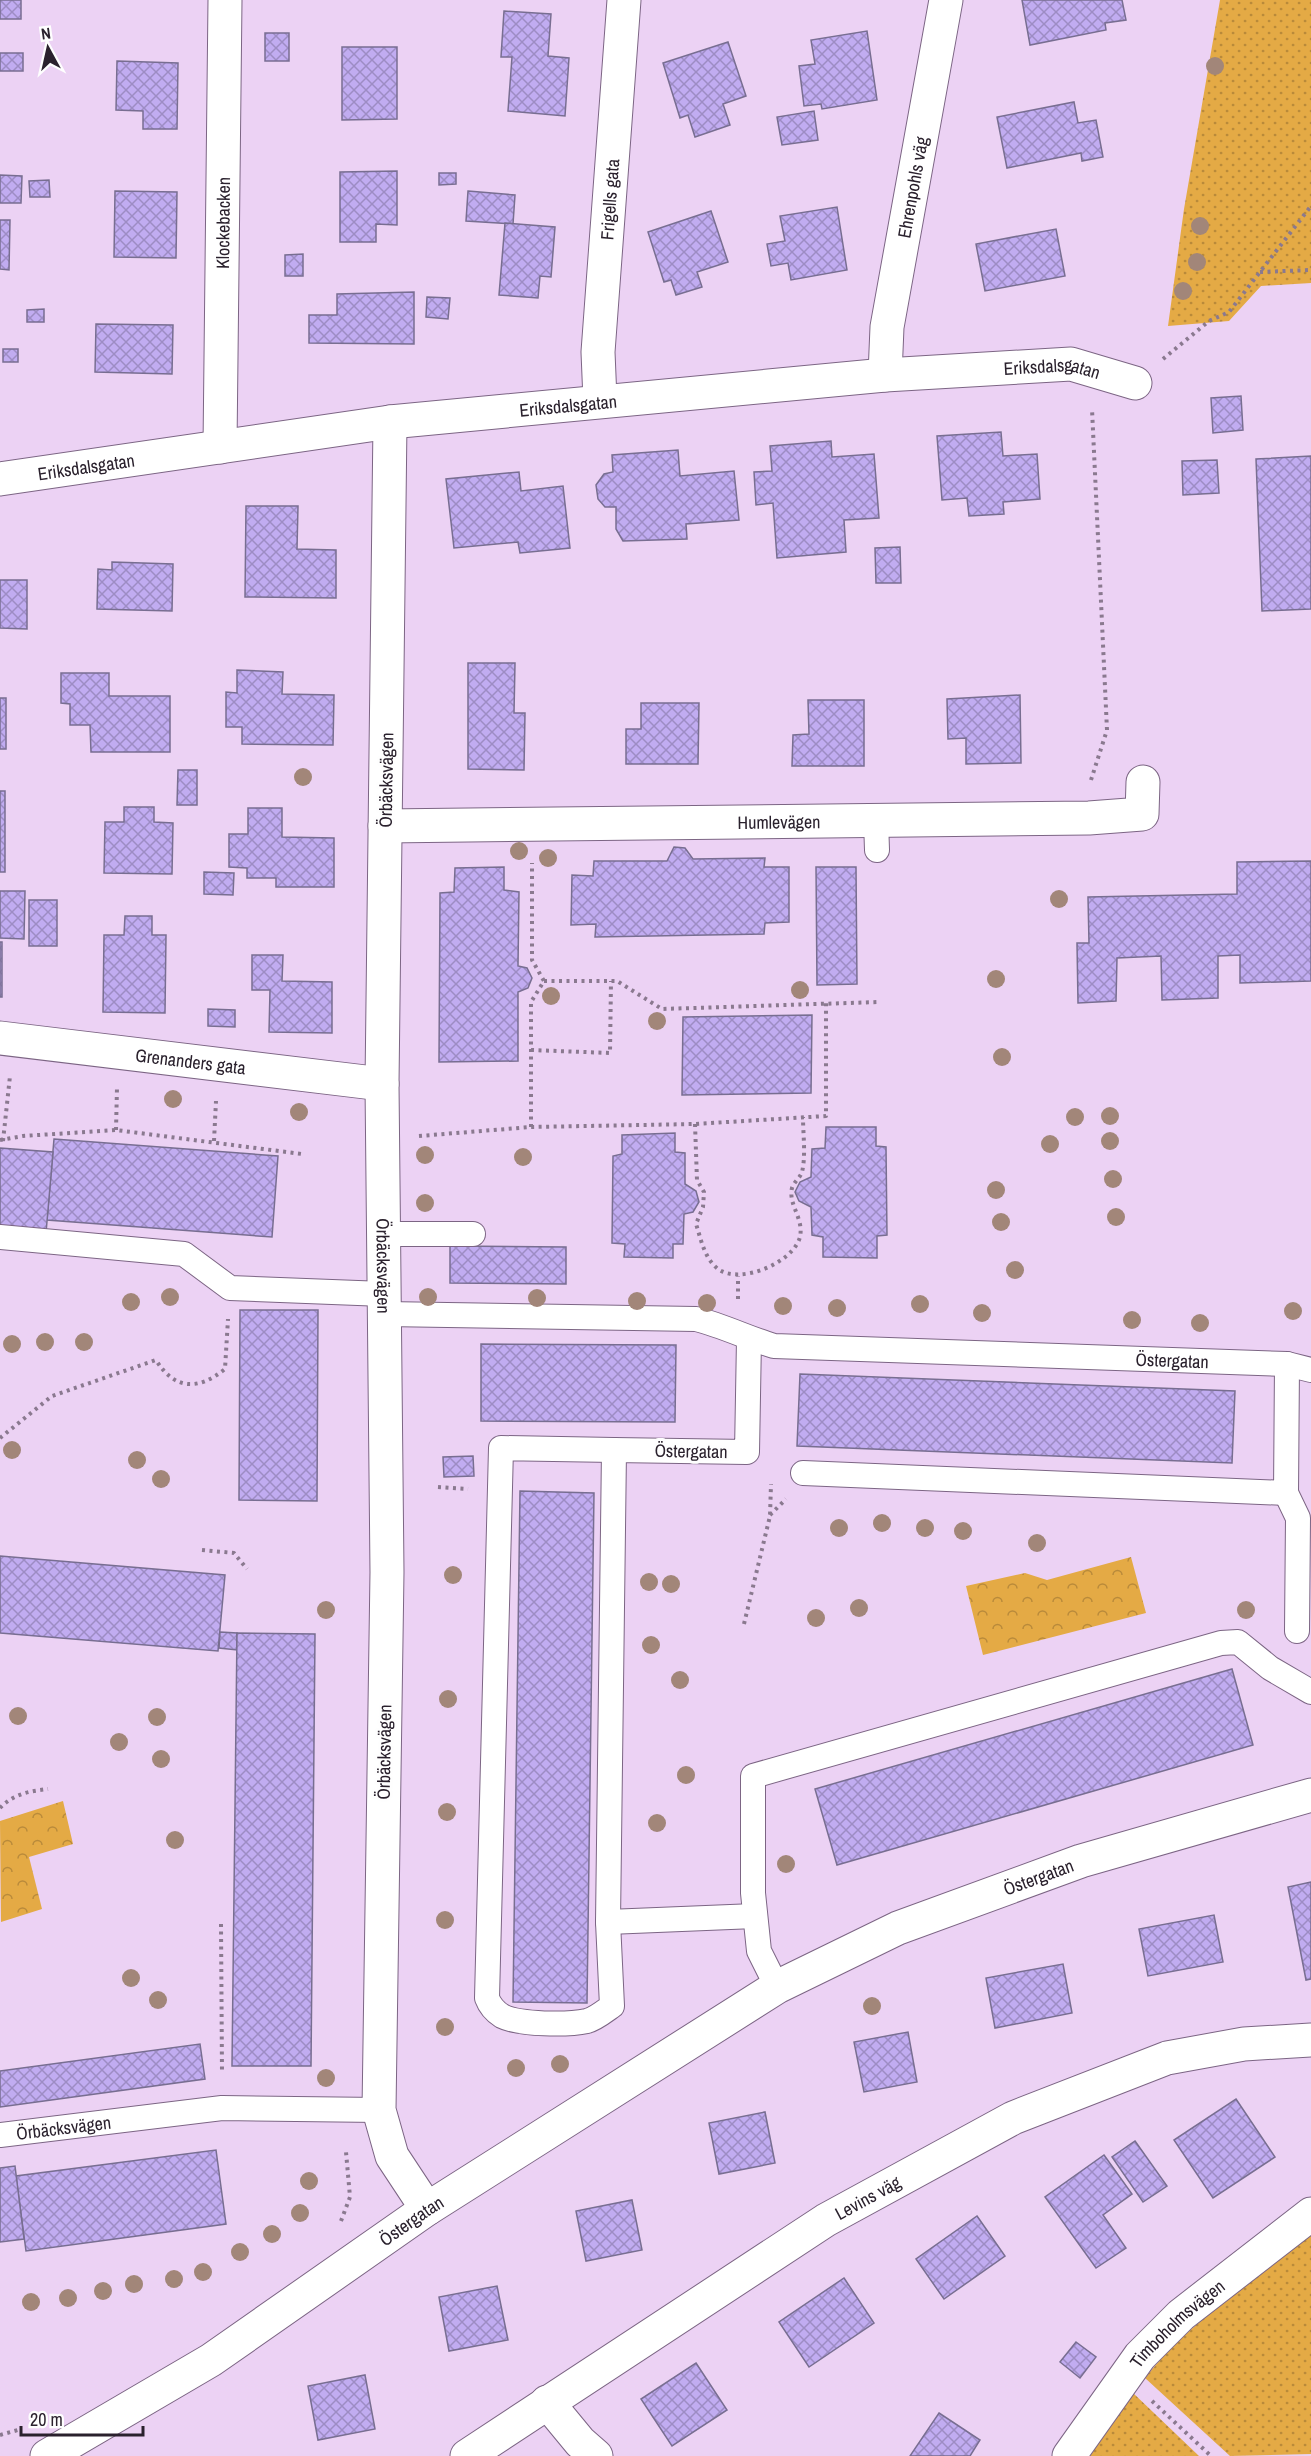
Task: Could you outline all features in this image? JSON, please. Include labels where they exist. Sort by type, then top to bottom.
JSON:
[{"type":"street","name":"Klockebacken","points":[[220,447],[225,0]]},
{"type":"street","name":"Frigells gata","points":[[600,400],[598,352],[624,0]]},
{"type":"street","name":"Ehrenpohls väg","points":[[885,375],[887,327],[946,0]]},
{"type":"street","name":"Eriksdalsgatan","points":[[0,479],[390,422],[600,400],[885,375],[1071,364],[1135,383]]},
{"type":"street","name":"Örbäcksvägen","points":[[390,422],[382,1084],[387,1572],[379,2110],[392,2156],[427,2209]]},
{"type":"street","name":"Humlevägen","points":[[385,826],[877,835],[1142,814],[1143,782]]},
{"type":"street","name":"Grenanders gata","points":[[0,1038],[382,1084]]},
{"type":"street","name":"Östergatan","points":[[47,2456],[211,2360],[427,2209],[777,1987],[898,1928],[1081,1861],[1311,1795]]},
{"type":"street","name":"Levins väg","points":[[467,2456],[826,2220],[1013,2118],[1167,2058],[1244,2043],[1311,2040]]},
{"type":"street","name":"Timboholmsvägen","points":[[1069,2456],[1140,2356],[1182,2315],[1311,2214]]},
{"type":"street","points":[[547,2402],[580,2442],[596,2456]]},
{"type":"lane","points":[[385,1234],[472,1234]]},
{"type":"lane","points":[[0,1237],[184,1254],[230,1288],[385,1304],[696,1319],[730,1328],[749,1339]]},
{"type":"lane","name":"Östergatan","points":[[608,1922],[612,2006],[588,2021],[551,2022],[519,2021],[502,2016],[492,2008],[487,1998],[501,1448],[747,1452],[749,1339],[774,1346],[1287,1364],[1311,1370]]},
{"type":"lane","points":[[1287,1364],[1286,1493],[1298,1518],[1297,1631]]},
{"type":"lane","points":[[614,1450],[608,1922],[755,1916]]},
{"type":"lane","points":[[803,1473],[1286,1493]]},
{"type":"lane","points":[[777,1987],[759,1951],[755,1916],[753,1776],[1221,1643],[1238,1642],[1270,1668],[1311,1692]]},
{"type":"lane","name":"Örbäcksvägen","points":[[0,2135],[222,2108],[379,2110]]},
{"type":"path","points":[[1180,345],[1209,321],[1229,312],[1311,206]]},
{"type":"path","points":[[1260,272],[1311,270]]},
{"type":"path","points":[[1090,782],[1107,730],[1092,407]]},
{"type":"path","points":[[532,856],[532,960],[544,981]]},
{"type":"path","points":[[544,981],[617,981],[662,1009],[879,1002]]},
{"type":"path","points":[[531,1127],[531,1002],[544,981]]},
{"type":"path","points":[[531,1050],[610,1053],[611,981]]},
{"type":"path","points":[[407,1137],[531,1127],[695,1124],[826,1116],[826,1003]]},
{"type":"path","points":[[10,1075],[2,1141],[23,1136],[116,1130],[302,1154]]},
{"type":"path","points":[[116,1130],[117,1087]]},
{"type":"path","points":[[214,1141],[217,1097]]},
{"type":"path","points":[[695,1124],[697,1180],[704,1192],[703,1208],[696,1224],[704,1251],[718,1269],[738,1276],[764,1270],[787,1255],[800,1238],[800,1216],[793,1203],[792,1187],[802,1174],[803,1117]]},
{"type":"path","points":[[0,1438],[52,1396],[156,1360],[174,1382],[186,1385],[217,1376],[225,1369],[230,1288]]},
{"type":"path","points":[[744,1624],[770,1516],[771,1466],[747,1452]]},
{"type":"path","points":[[202,1550],[234,1553],[247,1569]]},
{"type":"path","points":[[0,1808],[7,1801],[28,1791],[48,1789]]},
{"type":"path","points":[[221,1924],[222,2108]]},
{"type":"path","points":[[335,2228],[343,2219],[350,2197],[346,2152]]},
{"type":"path","points":[[1126,2376],[1211,2456]]},
{"type":"path","points":[[0,2435],[17,2431],[27,2425]]},
{"type":"green space","points":[[1220,0],[1311,0],[1311,283],[1261,286],[1229,321],[1168,326],[1184,209]]},
{"type":"green space","points":[[1131,1557],[1146,1613],[983,1655],[966,1586],[1025,1573],[1047,1580]]},
{"type":"green space","points":[[63,1801],[73,1844],[29,1857],[42,1909],[1,1922],[0,1821]]},
{"type":"green space","points":[[1311,2235],[1311,2454],[1230,2456],[1145,2378],[1163,2357],[1202,2320]]},
{"type":"green space","points":[[1132,2392],[1199,2456],[1090,2456]]},
{"type":"building","points":[[0,0],[21,0],[21,19],[0,19]]},
{"type":"building","points":[[1022,0],[1122,0],[1126,20],[1105,23],[1106,30],[1030,45]]},
{"type":"building","points":[[504,11],[551,14],[548,56],[569,58],[565,116],[508,111],[512,57],[501,57]]},
{"type":"building","points":[[867,31],[877,100],[822,109],[821,104],[804,106],[799,66],[815,64],[811,40]]},
{"type":"building","points":[[265,33],[289,33],[289,61],[265,61]]},
{"type":"building","points":[[728,42],[746,96],[723,104],[730,125],[695,137],[688,115],[680,118],[663,63]]},
{"type":"building","points":[[342,47],[397,47],[397,119],[342,120]]},
{"type":"building","points":[[0,53],[23,53],[23,71],[0,71]]},
{"type":"building","points":[[117,61],[178,63],[177,129],[143,129],[143,111],[116,110]]},
{"type":"building","points":[[1074,102],[1078,123],[1096,120],[1103,157],[1082,161],[1081,153],[1007,168],[997,117]]},
{"type":"building","points":[[814,111],[818,140],[782,145],[777,117]]},
{"type":"building","points":[[397,171],[397,225],[376,224],[376,242],[340,242],[340,172]]},
{"type":"building","points":[[439,173],[456,173],[456,184],[439,185]]},
{"type":"building","points":[[0,175],[22,176],[21,203],[0,203]]},
{"type":"building","points":[[49,180],[50,197],[30,197],[29,181]]},
{"type":"building","points":[[115,191],[177,192],[176,258],[114,257]]},
{"type":"building","points":[[468,191],[515,195],[513,224],[466,221]]},
{"type":"building","points":[[837,207],[847,270],[791,280],[788,263],[771,266],[767,244],[785,241],[780,216]]},
{"type":"building","points":[[711,211],[728,262],[697,272],[702,287],[676,295],[671,280],[664,282],[648,232]]},
{"type":"building","points":[[0,220],[10,220],[9,270],[0,269]]},
{"type":"building","points":[[505,223],[555,227],[551,277],[540,276],[538,298],[499,295]]},
{"type":"building","points":[[1056,229],[1065,276],[985,291],[976,244]]},
{"type":"building","points":[[303,254],[303,276],[285,276],[285,255]]},
{"type":"building","points":[[414,292],[414,344],[309,343],[309,315],[337,315],[337,294]]},
{"type":"building","points":[[427,297],[450,298],[448,319],[426,317]]},
{"type":"building","points":[[44,309],[44,322],[27,322],[27,310]]},
{"type":"building","points":[[96,324],[173,325],[172,374],[95,372]]},
{"type":"building","points":[[3,349],[18,349],[18,362],[3,362]]},
{"type":"building","points":[[1241,396],[1243,430],[1213,433],[1211,398]]},
{"type":"building","points":[[1001,432],[1003,456],[1037,454],[1040,499],[1003,502],[1004,514],[969,516],[967,498],[942,500],[937,436]]},
{"type":"building","points":[[831,441],[832,457],[874,454],[879,518],[844,520],[846,552],[777,558],[773,503],[756,505],[754,472],[772,471],[770,446]]},
{"type":"building","points":[[678,450],[680,476],[734,471],[739,520],[686,524],[687,539],[623,541],[616,529],[616,507],[605,507],[598,499],[596,485],[604,474],[613,472],[612,455]]},
{"type":"building","points":[[1311,456],[1311,609],[1262,611],[1256,459]]},
{"type":"building","points":[[1217,460],[1219,493],[1183,495],[1182,461]]},
{"type":"building","points":[[519,472],[521,491],[563,486],[570,548],[520,553],[518,542],[454,548],[446,479]]},
{"type":"building","points":[[246,506],[298,506],[297,549],[336,550],[336,598],[245,597]]},
{"type":"building","points":[[900,547],[901,583],[876,583],[875,548]]},
{"type":"building","points":[[112,562],[173,564],[172,611],[97,609],[98,569],[112,570]]},
{"type":"building","points":[[0,580],[27,580],[27,629],[0,628]]},
{"type":"building","points":[[468,663],[515,663],[514,713],[525,713],[524,770],[468,769]]},
{"type":"building","points":[[237,670],[283,672],[282,694],[334,695],[333,745],[242,744],[242,727],[226,727],[226,692],[237,693]]},
{"type":"building","points":[[61,673],[109,673],[109,696],[170,696],[170,752],[91,752],[90,725],[70,725],[70,704],[61,703]]},
{"type":"building","points":[[1020,695],[1021,763],[966,764],[966,738],[948,739],[947,699]]},
{"type":"building","points":[[0,698],[6,698],[6,749],[0,749]]},
{"type":"building","points":[[808,700],[864,700],[864,766],[792,766],[793,735],[809,734]]},
{"type":"building","points":[[641,703],[699,703],[698,764],[626,764],[626,729],[641,729]]},
{"type":"building","points":[[178,770],[197,770],[197,805],[177,805]]},
{"type":"building","points":[[0,791],[5,791],[5,872],[0,872]]},
{"type":"building","points":[[124,807],[154,807],[154,822],[173,823],[172,874],[104,873],[105,822],[124,822]]},
{"type":"building","points":[[248,808],[282,808],[282,837],[334,838],[334,887],[276,887],[276,878],[247,878],[247,868],[229,867],[229,834],[248,834]]},
{"type":"building","points":[[674,847],[685,848],[693,859],[765,858],[764,867],[789,867],[789,922],[765,923],[764,934],[595,937],[596,924],[571,925],[572,875],[593,876],[594,861],[667,861]]},
{"type":"building","points":[[1311,861],[1311,981],[1240,983],[1240,955],[1218,956],[1218,998],[1162,1000],[1161,956],[1117,958],[1116,1001],[1078,1003],[1077,943],[1089,943],[1088,897],[1237,894],[1237,862]]},
{"type":"building","points":[[504,867],[504,890],[519,892],[518,966],[527,968],[532,978],[528,988],[518,992],[518,1061],[439,1062],[440,893],[454,892],[455,868]]},
{"type":"building","points":[[816,867],[856,867],[857,984],[817,985]]},
{"type":"building","points":[[204,872],[234,873],[233,895],[204,894]]},
{"type":"building","points":[[0,891],[25,891],[24,939],[0,938]]},
{"type":"building","points":[[29,900],[57,900],[57,946],[29,946]]},
{"type":"building","points":[[125,916],[152,916],[152,935],[166,935],[165,1013],[103,1012],[104,935],[124,935]]},
{"type":"building","points":[[0,942],[2,942],[2,997],[0,997]]},
{"type":"building","points":[[252,955],[283,955],[282,981],[332,982],[332,1033],[269,1032],[270,990],[252,990]]},
{"type":"building","points":[[208,1009],[235,1010],[235,1027],[208,1026]]},
{"type":"building","points":[[812,1015],[811,1093],[682,1095],[683,1017]]},
{"type":"building","points":[[826,1127],[876,1127],[876,1146],[886,1147],[887,1235],[877,1236],[877,1258],[823,1257],[823,1237],[812,1235],[811,1207],[799,1201],[795,1192],[800,1182],[811,1177],[812,1149],[825,1148]]},
{"type":"building","points":[[675,1133],[675,1152],[685,1153],[685,1184],[696,1191],[699,1202],[693,1212],[684,1214],[683,1244],[673,1244],[673,1258],[624,1257],[625,1244],[612,1243],[613,1156],[622,1154],[622,1135]]},
{"type":"building","points":[[54,1139],[278,1156],[272,1237],[47,1220]]},
{"type":"building","points":[[0,1148],[53,1152],[46,1233],[0,1229]]},
{"type":"building","points":[[450,1246],[566,1247],[566,1284],[450,1283]]},
{"type":"building","points":[[240,1310],[318,1310],[317,1501],[239,1500]]},
{"type":"building","points":[[481,1344],[676,1345],[675,1422],[481,1421]]},
{"type":"building","points":[[800,1374],[1235,1391],[1232,1463],[797,1446]]},
{"type":"building","points":[[473,1456],[474,1476],[444,1477],[443,1457]]},
{"type":"building","points":[[520,1491],[594,1493],[587,2003],[513,2002]]},
{"type":"building","points":[[0,1556],[225,1575],[218,1651],[0,1633]]},
{"type":"building","points":[[220,1632],[237,1633],[237,1650],[219,1648]]},
{"type":"building","points":[[237,1633],[315,1634],[311,2066],[232,2066]]},
{"type":"building","points":[[1232,1669],[1253,1745],[837,1865],[815,1789]]},
{"type":"building","points":[[1311,1882],[1311,1979],[1306,1980],[1288,1887]]},
{"type":"building","points":[[1214,1915],[1223,1962],[1148,1976],[1139,1929]]},
{"type":"building","points":[[1063,1964],[1072,2013],[995,2028],[986,1978]]},
{"type":"building","points":[[908,2032],[917,2082],[864,2092],[854,2042]]},
{"type":"building","points":[[200,2044],[205,2079],[0,2107],[0,2071]]},
{"type":"building","points":[[1236,2099],[1275,2157],[1213,2198],[1174,2140]]},
{"type":"building","points":[[765,2112],[775,2163],[719,2174],[709,2123]]},
{"type":"building","points":[[1135,2141],[1167,2186],[1143,2202],[1112,2157]]},
{"type":"building","points":[[216,2150],[226,2224],[26,2251],[16,2176]]},
{"type":"building","points":[[1104,2155],[1132,2194],[1103,2215],[1126,2248],[1096,2268],[1045,2197]]},
{"type":"building","points":[[15,2166],[24,2239],[0,2242],[0,2168]]},
{"type":"building","points":[[632,2200],[642,2250],[586,2261],[576,2211]]},
{"type":"building","points":[[977,2216],[1005,2256],[944,2299],[916,2259]]},
{"type":"building","points":[[844,2278],[874,2323],[809,2367],[779,2322]]},
{"type":"building","points":[[497,2286],[508,2340],[449,2351],[439,2297]]},
{"type":"building","points":[[1076,2342],[1096,2357],[1080,2378],[1060,2362]]},
{"type":"building","points":[[696,2363],[727,2410],[672,2446],[641,2399]]},
{"type":"building","points":[[365,2375],[375,2429],[318,2440],[308,2386]]},
{"type":"building","points":[[939,2413],[980,2440],[970,2456],[910,2456]]}]
